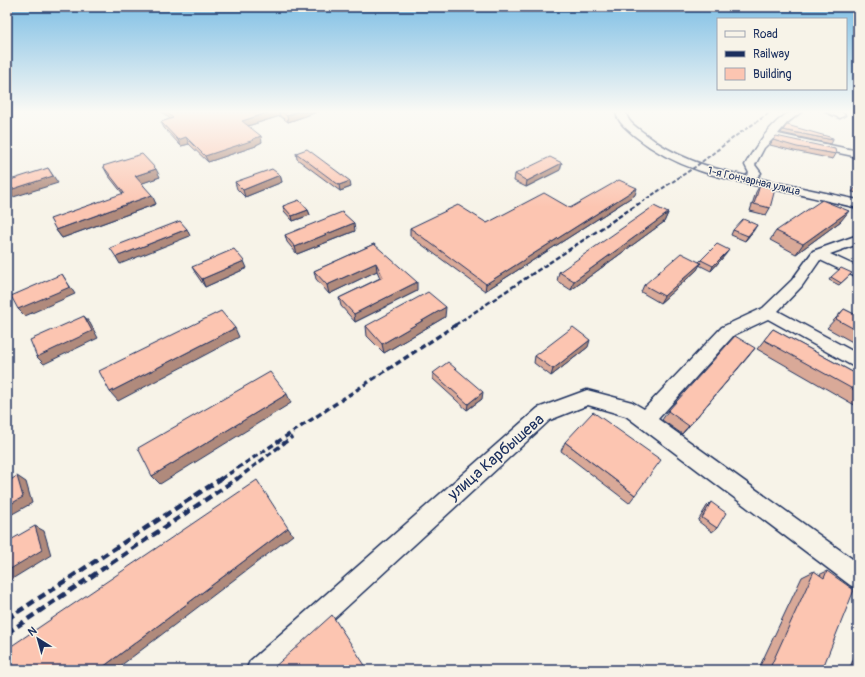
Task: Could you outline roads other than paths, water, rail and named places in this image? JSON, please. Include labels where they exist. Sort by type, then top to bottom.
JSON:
[{"type":"street","name":"1-я Гончарная улица","points":[[651,144],[667,154],[695,167],[752,177],[772,175],[794,181],[804,192],[858,204]]},
{"type":"street","points":[[752,177],[750,165],[763,144]]},
{"type":"street","points":[[806,144],[858,154]]},
{"type":"street","points":[[645,420],[728,332],[768,312],[797,283],[818,254],[858,239]]},
{"type":"street","points":[[818,254],[858,273]]},
{"type":"street","points":[[768,312],[858,362]]},
{"type":"street","name":"улица Карбышева","points":[[259,670],[544,414],[587,397],[632,410],[858,577]]},
{"type":"railway","points":[[637,205],[695,167],[726,144]]},
{"type":"railway","points":[[455,325],[638,204]]},
{"type":"railway","points":[[221,479],[457,324]]},
{"type":"railway","points":[[237,479],[292,437]]},
{"type":"railway","points":[[7,619],[222,478]]},
{"type":"railway","points":[[7,633],[238,478]]}]
